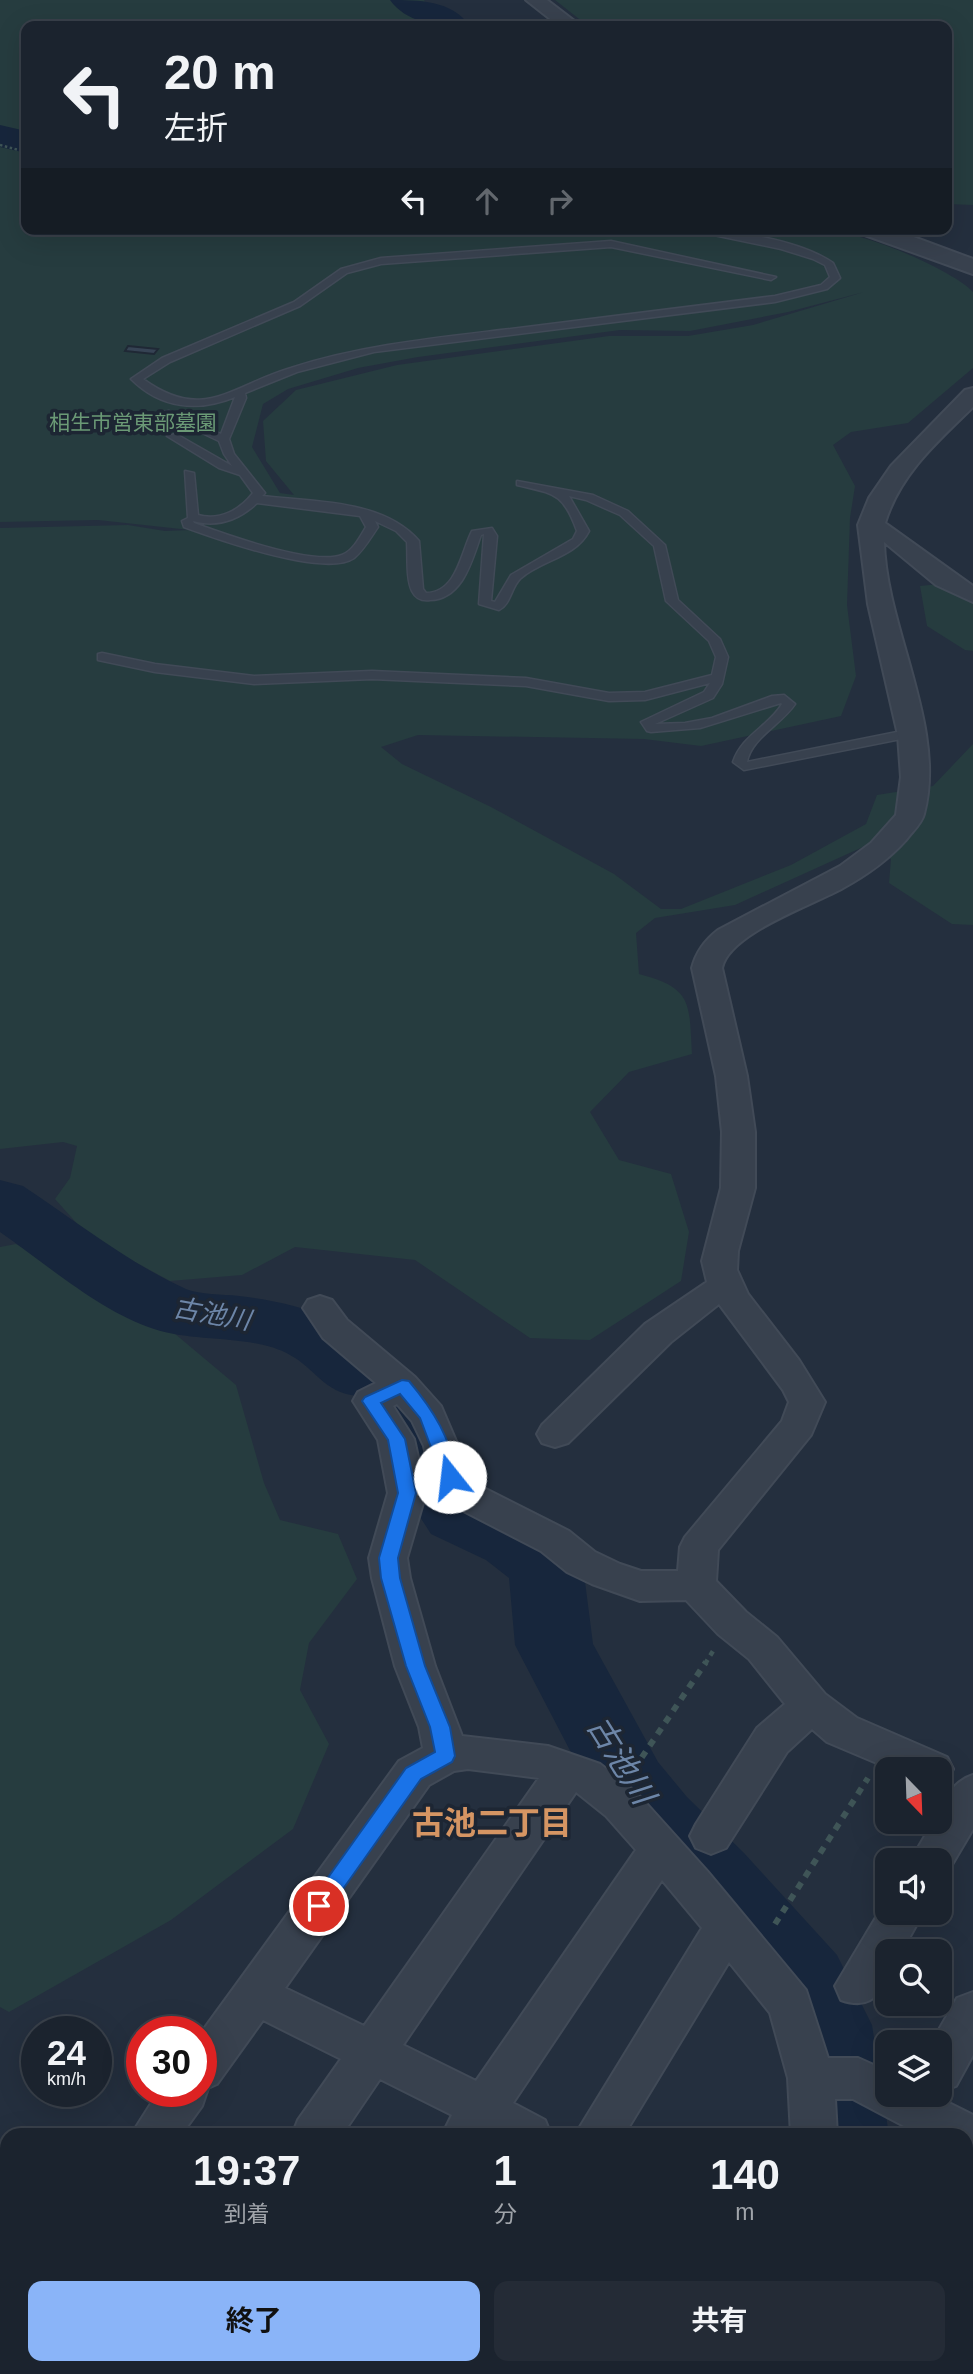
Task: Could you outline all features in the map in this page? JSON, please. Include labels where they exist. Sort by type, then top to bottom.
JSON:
[{"type":"street","points":[[535,0],[564,21]]},
{"type":"street","points":[[886,235],[973,267]]},
{"type":"street","points":[[696,1585],[699,1547],[798,1426],[807,1402],[797,1379],[725,1287],[719,1267],[738,1190],[739,1115],[707,968],[712,951],[741,929],[845,875],[882,850],[909,818],[916,776],[912,733],[882,608],[870,526],[888,488],[973,395]]},
{"type":"street","points":[[870,526],[891,536],[951,588],[973,596]]},
{"type":"street","points":[[555,1434],[658,1333],[708,1294],[725,1287]]},
{"type":"street","points":[[320,1308],[344,1337],[402,1386],[428,1415],[442,1446],[450,1477],[467,1498],[555,1541],[581,1562],[606,1574],[640,1586],[696,1585],[732,1623],[764,1648],[789,1682],[811,1705],[842,1730],[904,1757]]},
{"type":"street","points":[[402,1386],[371,1401],[396,1439],[407,1493],[388,1558],[415,1666],[440,1727],[445,1756]]},
{"type":"street","points":[[711,1836],[772,1740],[811,1705]]},
{"type":"street","points":[[217,2048],[414,1773],[445,1756],[468,1752],[548,1763],[585,1776],[621,1804],[790,2004],[875,2082]]},
{"type":"street","points":[[320,2128],[568,1770]]},
{"type":"street","points":[[939,1848],[973,1790],[952,1779]]},
{"type":"street","points":[[474,2121],[648,1866],[665,1854]]},
{"type":"street","points":[[857,1986],[894,1925]]},
{"type":"street","points":[[602,2128],[727,1927]]},
{"type":"street","points":[[256,1995],[374,2053],[474,2121],[499,2120],[514,2128]]},
{"type":"street","points":[[951,2030],[973,2012]]},
{"type":"street","points":[[824,2128],[875,2092]]},
{"type":"street","points":[[159,2128],[174,2107]]},
{"type":"street","points":[[916,2107],[955,2128]]},
{"type":"lane","points":[[718,235],[805,253],[828,263],[834,270],[835,278],[824,287],[760,304],[374,349],[293,369],[200,404],[182,404],[136,379],[166,360],[298,304],[344,271],[381,261],[611,244],[771,277]]},
{"type":"lane","points":[[530,250],[581,254]]},
{"type":"lane","points":[[424,256],[497,262]]},
{"type":"lane","points":[[239,391],[241,398],[224,439],[229,454],[259,493],[231,517],[195,518],[187,522],[188,525],[238,542],[335,561],[348,557],[363,541],[372,527],[366,515]]},
{"type":"lane","points":[[165,413],[224,439]]},
{"type":"lane","points":[[172,436],[223,466],[244,472]]},
{"type":"lane","points":[[189,473],[195,518]]},
{"type":"lane","points":[[521,483],[589,497],[624,513],[659,545],[671,601],[714,639],[722,657],[718,677],[709,695],[647,723],[650,728],[679,729],[707,725],[776,699],[784,699],[789,704],[784,715],[742,749],[739,762],[744,766],[912,733]]},
{"type":"lane","points":[[255,499],[366,515],[395,524],[413,541],[418,590],[423,597],[443,595],[453,586],[476,533],[488,530],[491,536],[485,604],[492,607],[499,606],[515,577],[578,541],[583,531],[578,518],[569,502],[557,491]]},
{"type":"lane","points":[[102,657],[155,668],[254,680],[372,675],[512,681],[609,697],[645,696],[718,677]]},
{"type":"path","points":[[0,145],[21,151]]},
{"type":"path","points":[[636,1768],[732,1623]]},
{"type":"path","points":[[778,1923],[886,1749]]},
{"type":"green space","name":"相生市営東部墓園","points":[[0,0],[424,0],[426,4],[458,21],[21,21],[21,235],[852,235],[918,259],[960,282],[973,292],[973,368],[908,423],[851,432],[833,445],[855,486],[850,518],[847,605],[856,676],[841,716],[701,746],[644,739],[418,735],[381,747],[402,764],[491,807],[614,874],[661,909],[681,909],[791,865],[866,824],[877,795],[933,786],[973,744],[973,925],[952,924],[889,883],[891,859],[865,846],[735,905],[655,918],[636,933],[639,974],[670,985],[685,1000],[690,1022],[692,1054],[629,1072],[590,1112],[619,1160],[671,1174],[689,1232],[681,1281],[590,1340],[530,1338],[415,1260],[295,1247],[242,1275],[170,1281],[89,1237],[55,1199],[70,1178],[77,1146],[63,1142],[0,1149],[0,528],[128,525],[165,531],[190,530],[98,520],[0,522]],"holes":[[[864,292],[753,325],[688,336],[609,336],[397,365],[296,390],[263,421],[266,461],[294,495],[280,493],[252,447],[263,404],[288,389],[358,368],[418,357],[620,330],[690,331],[788,312]]]},
{"type":"green space","points":[[555,0],[973,0],[973,205],[952,204],[952,21],[582,21]]},
{"type":"green space","points":[[940,584],[973,601],[973,651],[965,650],[927,626],[920,586]]},
{"type":"green space","points":[[16,1244],[95,1286],[174,1333],[236,1385],[264,1483],[280,1520],[338,1534],[357,1579],[309,1643],[300,1690],[329,1744],[293,1829],[171,1920],[9,2012],[0,2007],[0,1247]]},
{"type":"building","points":[[128,346],[158,349],[154,354],[125,351]]},
{"type":"waterway","points":[[406,0],[445,21]]},
{"type":"waterway","points":[[0,136],[21,141]]},
{"type":"waterway","name":"古池川","points":[[0,1201],[123,1285],[175,1312],[276,1324],[315,1338],[355,1372]]},
{"type":"waterway","name":"古池川","points":[[389,1401],[413,1428],[439,1489],[457,1515],[512,1540],[545,1566],[554,1645],[629,1785],[658,1821],[714,1878],[806,1982],[828,2025],[842,2128]]},
{"type":"district","name":"古池二丁目","points":[[492,1823]]},
{"type":"route","points":[[319,1906],[414,1773],[445,1756],[440,1727],[415,1666],[391,1578],[388,1558],[402,1518],[407,1493],[396,1439],[379,1417],[371,1401],[402,1386],[428,1415],[442,1446],[450,1477]]}]
